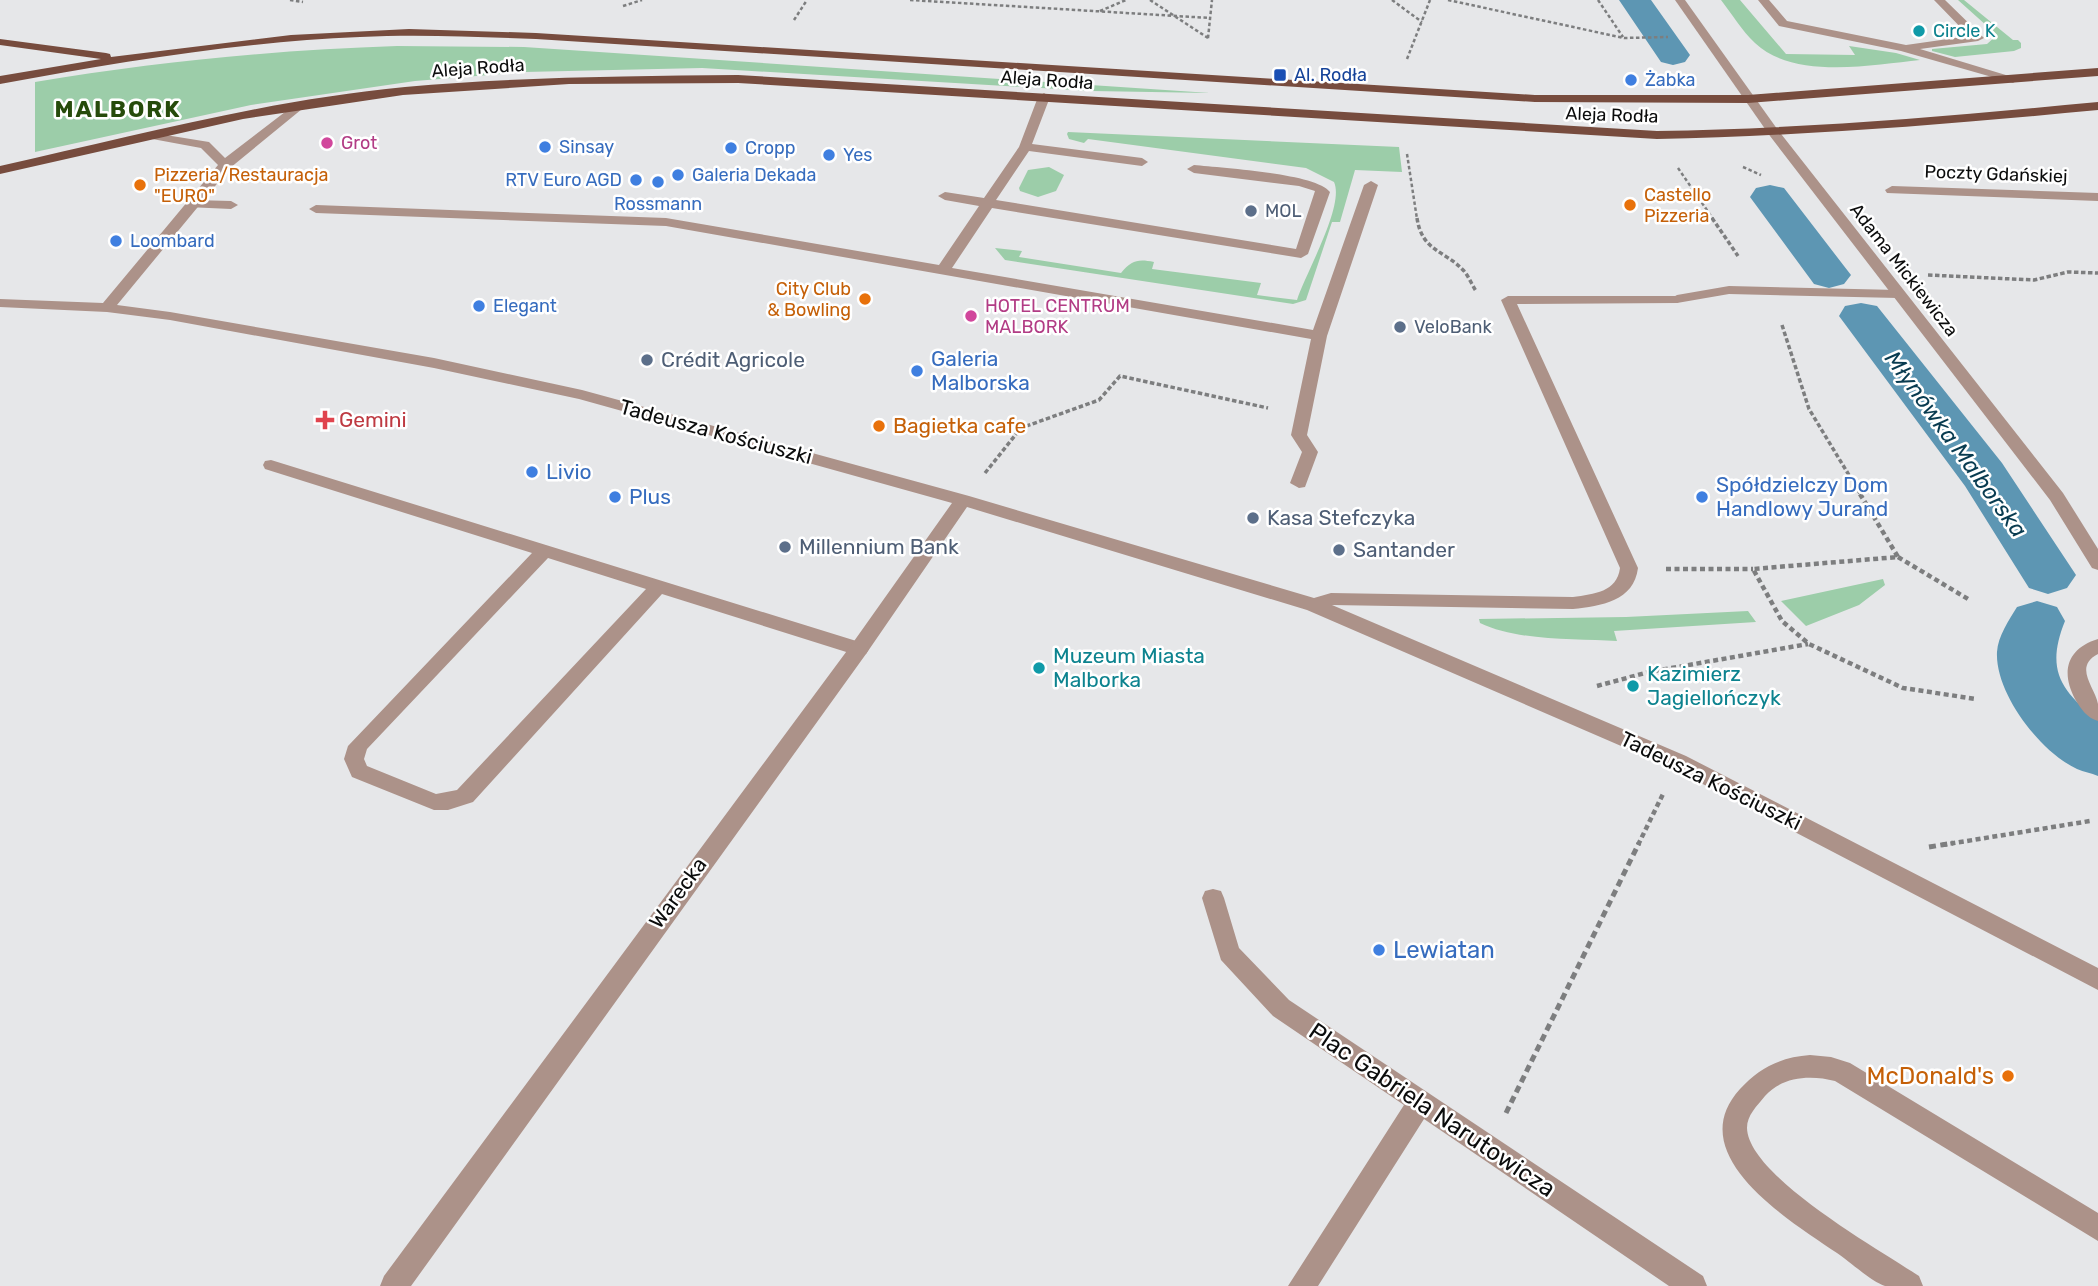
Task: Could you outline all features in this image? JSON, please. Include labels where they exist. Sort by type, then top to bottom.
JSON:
[{"type":"main road","name":"Aleja Rodła","points":[[0,80],[124,59],[335,35],[422,33],[536,36],[1504,98],[1637,101],[1750,99],[2098,72]]},
{"type":"main road","points":[[0,42],[124,59]]},
{"type":"main road","name":"Aleja Rodła","points":[[0,170],[151,135],[298,106],[403,91],[502,82],[651,78],[738,79],[1620,134],[1774,134],[2098,106]]},
{"type":"street","name":"Adama Mickiewicza","points":[[1680,0],[1774,134],[2057,497],[2098,564]]},
{"type":"street","points":[[1763,0],[1783,23],[1903,48],[2013,79]]},
{"type":"street","points":[[1903,48],[1978,38],[1939,0]]},
{"type":"street","points":[[1833,21],[1844,37]]},
{"type":"street","points":[[942,271],[1025,147],[1044,97]]},
{"type":"street","points":[[107,308],[225,164],[298,106]]},
{"type":"street","points":[[151,135],[205,145],[225,164]]},
{"type":"street","points":[[1025,147],[1142,162]]},
{"type":"street","points":[[945,196],[1301,254],[1322,192],[1320,188],[1301,182],[1194,169]]},
{"type":"street","points":[[1299,483],[1310,452],[1299,435],[1319,336],[1371,185]]},
{"type":"street","name":"Poczty Gdańskiej","points":[[1892,190],[2098,197]]},
{"type":"street","points":[[192,204],[231,205]]},
{"type":"street","points":[[316,209],[666,222],[1319,336]]},
{"type":"street","points":[[1629,568],[1508,300],[1677,299],[1728,290],[1898,294]]},
{"type":"street","name":"Tadeusza Kościuszki","points":[[0,303],[107,308],[301,338],[557,390],[963,500],[1254,584],[1314,605],[1679,762],[2098,980]]},
{"type":"street","points":[[271,466],[859,649]]},
{"type":"street","name":"Warecka","points":[[394,1286],[859,649],[963,500]]},
{"type":"street","points":[[543,552],[358,746],[354,759],[359,771],[434,802],[448,802],[466,796],[658,587]]},
{"type":"street","name":"Tadeusza Kościuszki","points":[[1314,605],[1331,600],[1573,603],[1602,598],[1622,589],[1626,584],[1629,568]]},
{"type":"street","points":[[2098,646],[2080,658],[2075,672],[2078,688],[2098,714]]},
{"type":"street","name":"Plac Gabriela Narutowicza","points":[[1213,898],[1229,953],[1281,1008],[1693,1286]]},
{"type":"street","points":[[1909,1286],[1790,1205],[1757,1179],[1742,1155],[1735,1129],[1740,1107],[1754,1089],[1769,1077],[1809,1065],[1841,1071],[2098,1228]]},
{"type":"street","points":[[1301,1286],[1420,1103]]},
{"type":"path","points":[[910,0],[1210,18]]},
{"type":"path","points":[[1100,11],[1126,0]]},
{"type":"path","points":[[1150,0],[1208,38],[1212,0]]},
{"type":"path","points":[[1392,0],[1422,22]]},
{"type":"path","points":[[1404,65],[1430,0]]},
{"type":"path","points":[[1448,0],[1624,38],[1666,37]]},
{"type":"path","points":[[1598,0],[1624,38]]},
{"type":"path","points":[[1405,142],[1415,212],[1425,241],[1464,271],[1474,290],[1489,298],[1508,300]]},
{"type":"path","points":[[1676,165],[1781,320],[1809,409],[1898,557],[1968,599]]},
{"type":"path","points":[[1916,274],[2035,280],[2068,272],[2098,273]]},
{"type":"path","points":[[963,500],[1021,428],[1099,400],[1120,376],[1303,416]]},
{"type":"path","points":[[1629,568],[1753,569],[1898,557]]},
{"type":"path","points":[[1753,569],[1782,621],[1809,644],[1903,688],[1976,699]]},
{"type":"path","points":[[1597,686],[1649,672],[1809,644]]},
{"type":"path","points":[[1488,1149],[1679,762]]},
{"type":"path","points":[[1916,849],[2090,821]]},
{"type":"green space","points":[[1721,0],[1740,0],[1786,54],[1855,55],[1849,46],[1896,53],[1920,60],[1857,67],[1812,66],[1790,62],[1771,55],[1755,43]]},
{"type":"green space","points":[[1958,0],[1964,0],[2013,40],[2018,40],[2021,48],[1955,57],[1932,51],[1987,44],[1997,35]]},
{"type":"green space","points":[[397,46],[524,47],[1210,93],[1092,91],[702,68],[524,72],[415,81],[251,105],[35,152],[35,82],[215,58]]},
{"type":"green space","points":[[1068,132],[1399,147],[1402,172],[1355,170],[1340,222],[1332,222],[1306,300],[1293,304],[1005,260],[995,248],[1022,251],[1019,257],[1121,273],[1132,263],[1148,261],[1154,262],[1152,269],[1261,283],[1257,295],[1297,300],[1329,223],[1336,193],[1334,182],[1306,168],[1088,139],[1084,143],[1069,139]]},
{"type":"green space","points":[[1049,167],[1064,175],[1056,191],[1038,197],[1020,191],[1028,170]]},
{"type":"green space","points":[[1883,579],[1885,585],[1859,605],[1806,626],[1781,601]]},
{"type":"green space","points":[[1748,611],[1756,622],[1614,631],[1617,641],[1529,636],[1495,629],[1480,623],[1479,619],[1626,617]]},
{"type":"waterway","name":"Młynówka Malborska","points":[[1635,0],[1673,55]]},
{"type":"waterway","name":"Młynówka Malborska","points":[[1770,197],[1829,275]]},
{"type":"waterway","name":"Młynówka Malborska","points":[[1861,316],[1984,474],[2048,575]]},
{"type":"waterway","name":"Młynówka Malborska","points":[[2037,621],[2026,648],[2027,668],[2032,683],[2039,697],[2060,722],[2098,752]]},
{"type":"place","name":"Circle K","points":[[1919,31]]},
{"type":"place","name":"Al. Rodła","points":[[1280,75]]},
{"type":"place","name":"Żabka","points":[[1631,80]]},
{"type":"place","name":"Grot","points":[[327,143]]},
{"type":"place","name":"Sinsay","points":[[545,147]]},
{"type":"place","name":"Cropp","points":[[731,148]]},
{"type":"place","name":"Yes","points":[[829,155]]},
{"type":"place","name":"Galeria Dekada","points":[[678,175]]},
{"type":"place","name":"RTV Euro AGD","points":[[636,180]]},
{"type":"place","name":"Rossmann","points":[[658,182]]},
{"type":"place","name":"Pizzeria/Restauracja \"EURO\"","points":[[140,185]]},
{"type":"place","name":"Castello Pizzeria","points":[[1630,205]]},
{"type":"place","name":"MOL","points":[[1251,211]]},
{"type":"place","name":"Loombard","points":[[116,241]]},
{"type":"place","name":"City Club & Bowling","points":[[865,299]]},
{"type":"place","name":"Elegant","points":[[479,306]]},
{"type":"place","name":"HOTEL CENTRUM MALBORK","points":[[971,316]]},
{"type":"place","name":"VeloBank","points":[[1400,327]]},
{"type":"place","name":"Crédit Agricole","points":[[647,360]]},
{"type":"place","name":"Galeria Malborska","points":[[917,371]]},
{"type":"place","name":"Gemini","points":[[325,420]]},
{"type":"place","name":"Bagietka cafe","points":[[879,426]]},
{"type":"place","name":"Livio","points":[[532,472]]},
{"type":"place","name":"Plus","points":[[615,497]]},
{"type":"place","name":"Spółdzielczy Dom Handlowy Jurand","points":[[1702,497]]},
{"type":"place","name":"Kasa Stefczyka","points":[[1253,518]]},
{"type":"place","name":"Millennium Bank","points":[[785,547]]},
{"type":"place","name":"Santander","points":[[1339,550]]},
{"type":"place","name":"Muzeum Miasta Malborka","points":[[1039,668]]},
{"type":"place","name":"Kazimierz Jagiellończyk","points":[[1633,686]]},
{"type":"place","name":"Lewiatan","points":[[1379,950]]},
{"type":"place","name":"McDonald's","points":[[2008,1076]]},
{"type":"district","name":"MALBORK","points":[[118,109]]}]
